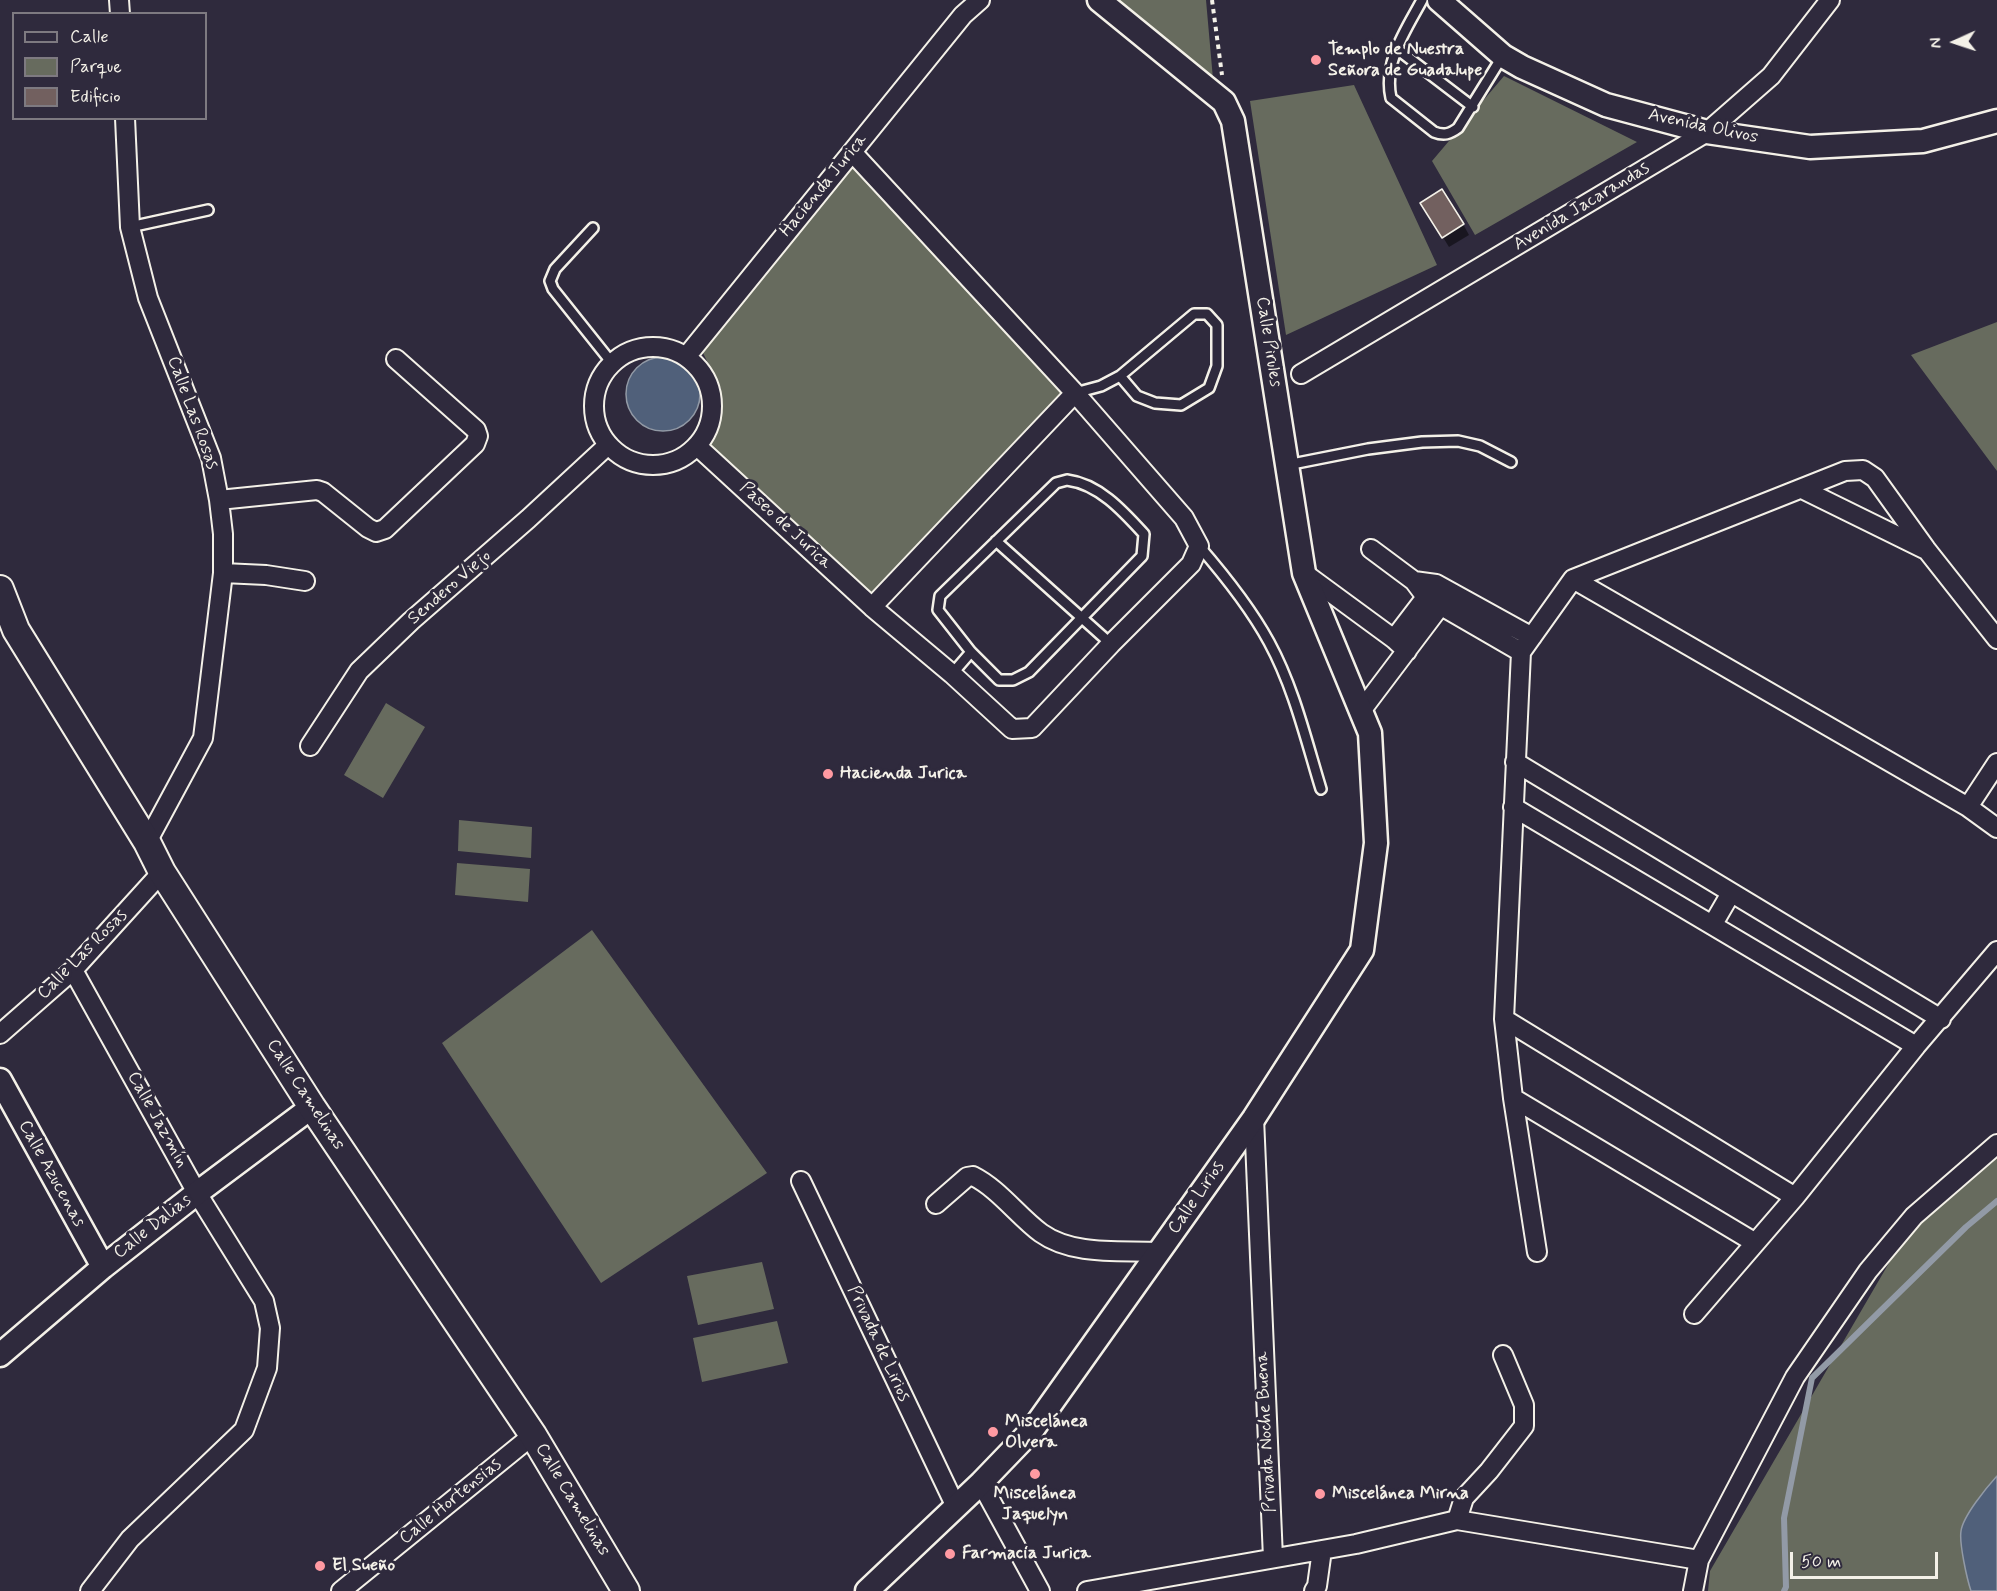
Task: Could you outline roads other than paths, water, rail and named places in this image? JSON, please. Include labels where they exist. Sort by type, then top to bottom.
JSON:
[{"type":"main road","name":"Calle Camelinas","points":[[0,589],[16,630],[147,842],[162,872],[312,1107],[533,1435],[626,1591]]},
{"type":"street","name":"Hacienda Jurica","points":[[686,357],[852,152],[963,8],[980,0]]},
{"type":"street","name":"Calle Pirules","points":[[1099,0],[1224,102],[1233,121],[1305,573],[1370,733]]},
{"type":"street","name":"Avenida Olivos","points":[[1439,0],[1503,56],[1522,67],[1606,105],[1707,132],[1810,147],[1923,141],[1997,121]]},
{"type":"street","name":"Avenida Jacarandas","points":[[1301,374],[1707,132],[1771,76],[1830,0]]},
{"type":"street","name":"Calle Las Rosas","points":[[125,120],[130,227],[148,298],[211,458],[224,534],[223,573],[203,738],[147,842]]},
{"type":"street","points":[[852,152],[1075,393],[1184,518],[1199,546]]},
{"type":"street","points":[[653,346],[670,349],[686,357],[698,368],[707,382],[712,399],[712,416],[697,446],[685,457],[669,464],[652,466],[636,464],[620,456],[598,431],[594,414],[594,397],[599,381],[612,363],[637,349],[653,346]]},
{"type":"street","points":[[219,500],[317,490],[323,492],[368,528],[376,532],[385,529],[475,444],[478,436],[476,430],[396,359]]},
{"type":"street","points":[[872,606],[1075,393]]},
{"type":"street","name":"Sendero Viejo","points":[[310,746],[359,671],[411,621],[528,519],[608,445]]},
{"type":"street","name":"Paseo de Jurica","points":[[697,446],[872,606],[1012,729],[1032,728],[1191,564],[1199,546]]},
{"type":"street","points":[[1537,1252],[1513,1098],[1504,1019],[1515,762],[1526,644],[1573,579],[1845,471],[1863,470],[1875,478],[1926,549],[1997,639]]},
{"type":"street","points":[[1802,489],[1926,549]]},
{"type":"street","points":[[1371,549],[1438,595],[1526,644]]},
{"type":"street","points":[[223,573],[266,574],[305,580]]},
{"type":"street","points":[[1305,573],[1400,645]]},
{"type":"street","points":[[1573,579],[1968,807],[1997,828]]},
{"type":"street","points":[[1361,711],[1400,645],[1438,595]]},
{"type":"street","name":"Calle Lirios","points":[[867,1591],[981,1483],[1033,1429],[1254,1118],[1362,950],[1376,843],[1370,733]]},
{"type":"street","points":[[1515,762],[1941,1019]]},
{"type":"street","points":[[1968,807],[1997,763]]},
{"type":"street","points":[[1514,807],[1916,1046]]},
{"type":"street","name":"Calle Las Rosas","points":[[0,1034],[73,969],[162,872]]},
{"type":"street","points":[[1713,924],[1731,893]]},
{"type":"street","points":[[1694,1314],[1795,1197],[1916,1046],[1997,951]]},
{"type":"street","name":"Calle Jazmín","points":[[73,969],[197,1193],[264,1301],[270,1328],[267,1368],[243,1430],[130,1539],[90,1591]]},
{"type":"street","points":[[1504,1019],[1795,1197]]},
{"type":"street","name":"Calle Azucenas","points":[[0,1080],[103,1268]]},
{"type":"street","points":[[1513,1098],[1754,1242]]},
{"type":"street","name":"Calle Dalias","points":[[0,1355],[197,1193],[312,1107]]},
{"type":"street","name":"Privada Noche Buena","points":[[1254,1118],[1273,1558]]},
{"type":"street","points":[[1693,1591],[1699,1560],[1795,1377],[1868,1271],[1914,1216],[1997,1144]]},
{"type":"street","points":[[936,1204],[967,1177],[973,1176],[1042,1233],[1065,1246],[1158,1252]]},
{"type":"street","name":"Privada de Lirios","points":[[801,1181],[956,1507]]},
{"type":"street","points":[[1457,1520],[1464,1498],[1489,1471],[1524,1426],[1524,1405],[1503,1355]]},
{"type":"street","name":"Calle Hortensias","points":[[341,1591],[533,1435]]},
{"type":"street","points":[[981,1483],[1040,1591]]},
{"type":"street","points":[[1087,1591],[1322,1550],[1457,1520],[1699,1560]]},
{"type":"street","points":[[1314,1591],[1317,1586],[1322,1550]]},
{"type":"lane","points":[[1422,0],[1397,49],[1389,74],[1388,86],[1391,98],[1434,132],[1440,135],[1449,134],[1458,129],[1503,56]]},
{"type":"lane","points":[[1397,49],[1473,107]]},
{"type":"lane","points":[[130,227],[208,210]]},
{"type":"lane","points":[[593,228],[555,269],[550,280],[553,289],[612,363]]},
{"type":"lane","points":[[1075,393],[1101,386],[1120,376],[1194,314],[1206,314],[1217,325],[1217,366],[1209,388],[1181,405],[1155,403],[1137,396],[1120,376]]},
{"type":"lane","points":[[1287,465],[1368,449],[1422,442],[1458,441],[1480,446],[1510,462]]},
{"type":"lane","points":[[1067,480],[1079,482],[1118,505],[1144,534],[1142,556],[1082,618],[1029,672],[1013,680],[999,680],[971,652],[938,610],[940,596],[1056,483],[1067,480]]},
{"type":"lane","points":[[996,541],[1111,644]]},
{"type":"lane","points":[[1199,546],[1234,588],[1269,643],[1291,694],[1321,789]]},
{"type":"lane","points":[[952,674],[971,652]]},
{"type":"water","points":[[663,357],[684,363],[694,373],[700,394],[694,415],[684,425],[663,431],[642,425],[632,415],[626,394],[632,373],[642,363]]},
{"type":"water","points":[[1997,1476],[1997,1591],[1971,1591],[1962,1552],[1961,1531],[1971,1510]]},
{"type":"waterway","points":[[1784,1591],[1786,1587],[1784,1518],[1812,1378],[1966,1227],[1997,1201]]},
{"type":"place","name":"Templo de Nuestra Señora de Guadalupe","points":[[1316,60]]},
{"type":"place","name":"Hacienda Jurica","points":[[828,774]]},
{"type":"place","name":"Miscelánea Olvera","points":[[993,1432]]},
{"type":"place","name":"Miscelánea Jaquelyn","points":[[1035,1474]]},
{"type":"place","name":"Miscelánea Mirna","points":[[1320,1494]]},
{"type":"place","name":"Farmacia Jurica","points":[[950,1554]]},
{"type":"place","name":"El Sueño","points":[[320,1566]]}]
